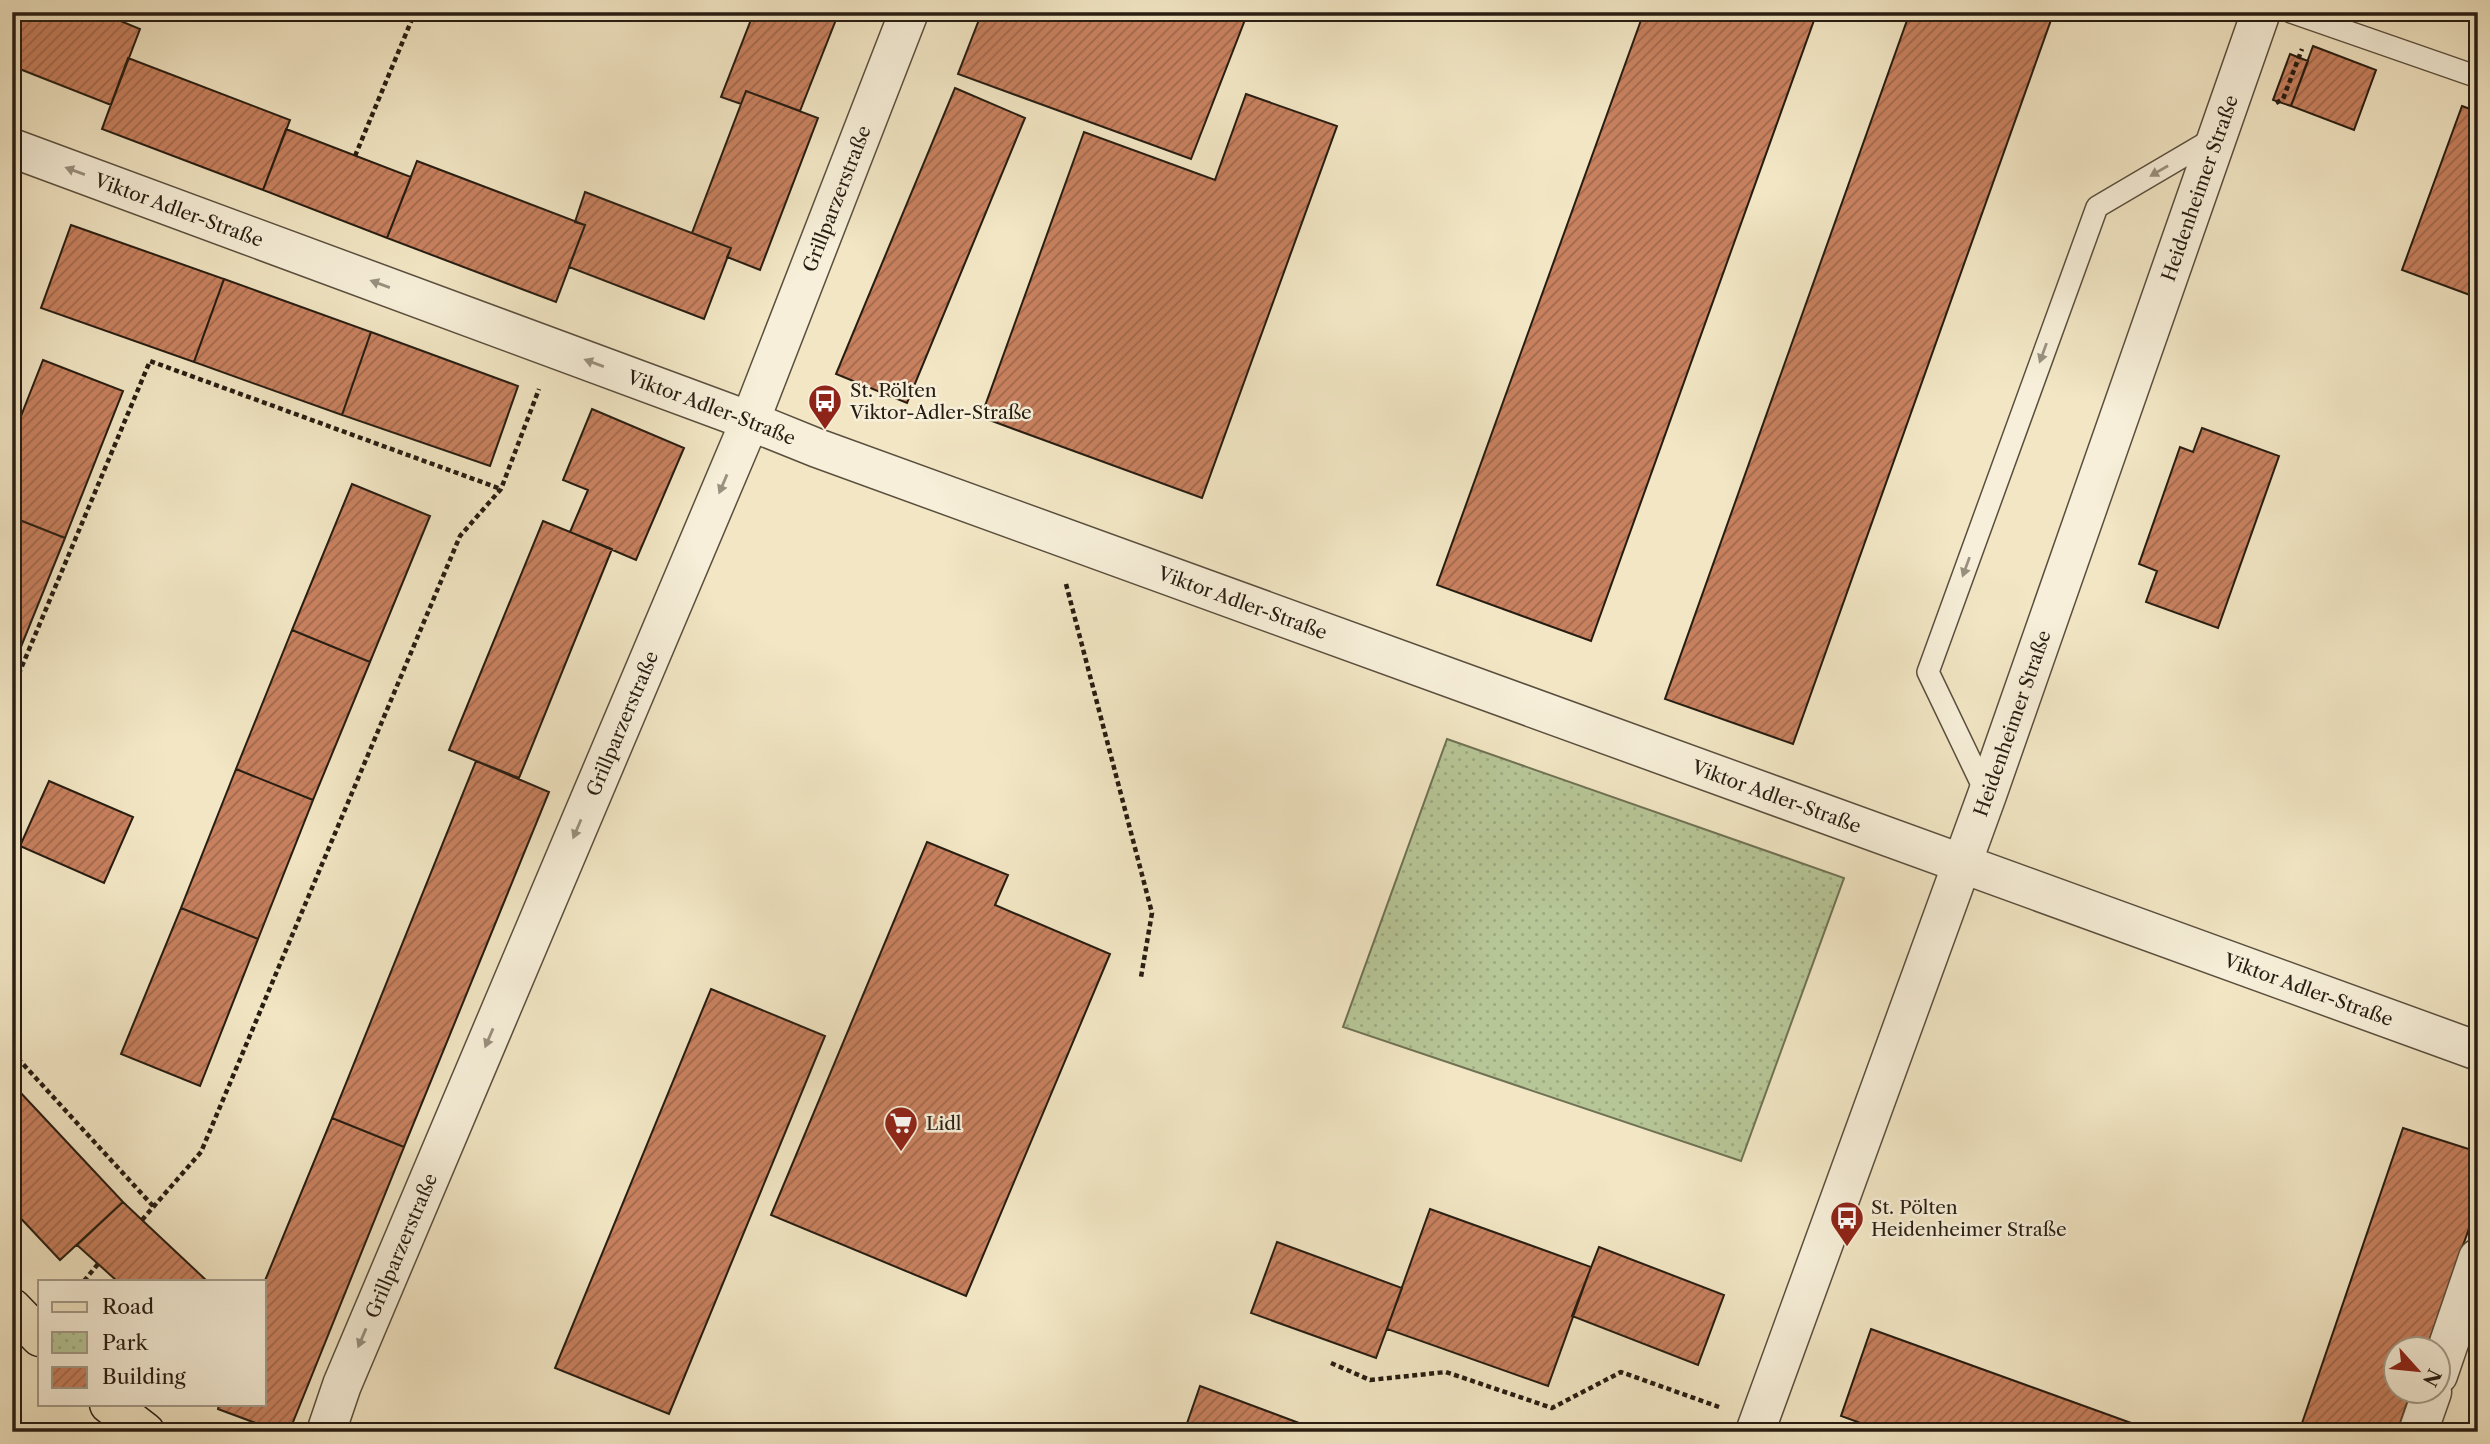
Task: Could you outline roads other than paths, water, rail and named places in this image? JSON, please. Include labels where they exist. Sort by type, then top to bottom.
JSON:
[{"type":"main road","points":[[12,1308],[38,1335]]},
{"type":"main road","points":[[112,1406],[145,1432]]},
{"type":"street","name":"Grillparzerstraße","points":[[326,1432],[342,1385],[750,421],[909,12]]},
{"type":"street","name":"Heidenheimer Straße","points":[[1757,1426],[1987,795],[2261,12]]},
{"type":"street","name":"Viktor Adler-Straße","points":[[12,148],[817,448],[2478,1051]]},
{"type":"street","points":[[2451,1336],[2478,1258]]},
{"type":"street","points":[[2418,1432],[2427,1406]]},
{"type":"lane","points":[[2291,12],[2478,77]]},
{"type":"lane","points":[[1987,795],[1928,672],[2096,207],[2218,136]]},
{"type":"place","name":"St. Pölten Viktor-Adler-Straße","points":[[825,431]]},
{"type":"place","name":"Lidl","points":[[901,1153]]},
{"type":"place","name":"St. Pölten Heidenheimer Straße","points":[[1847,1248]]}]
